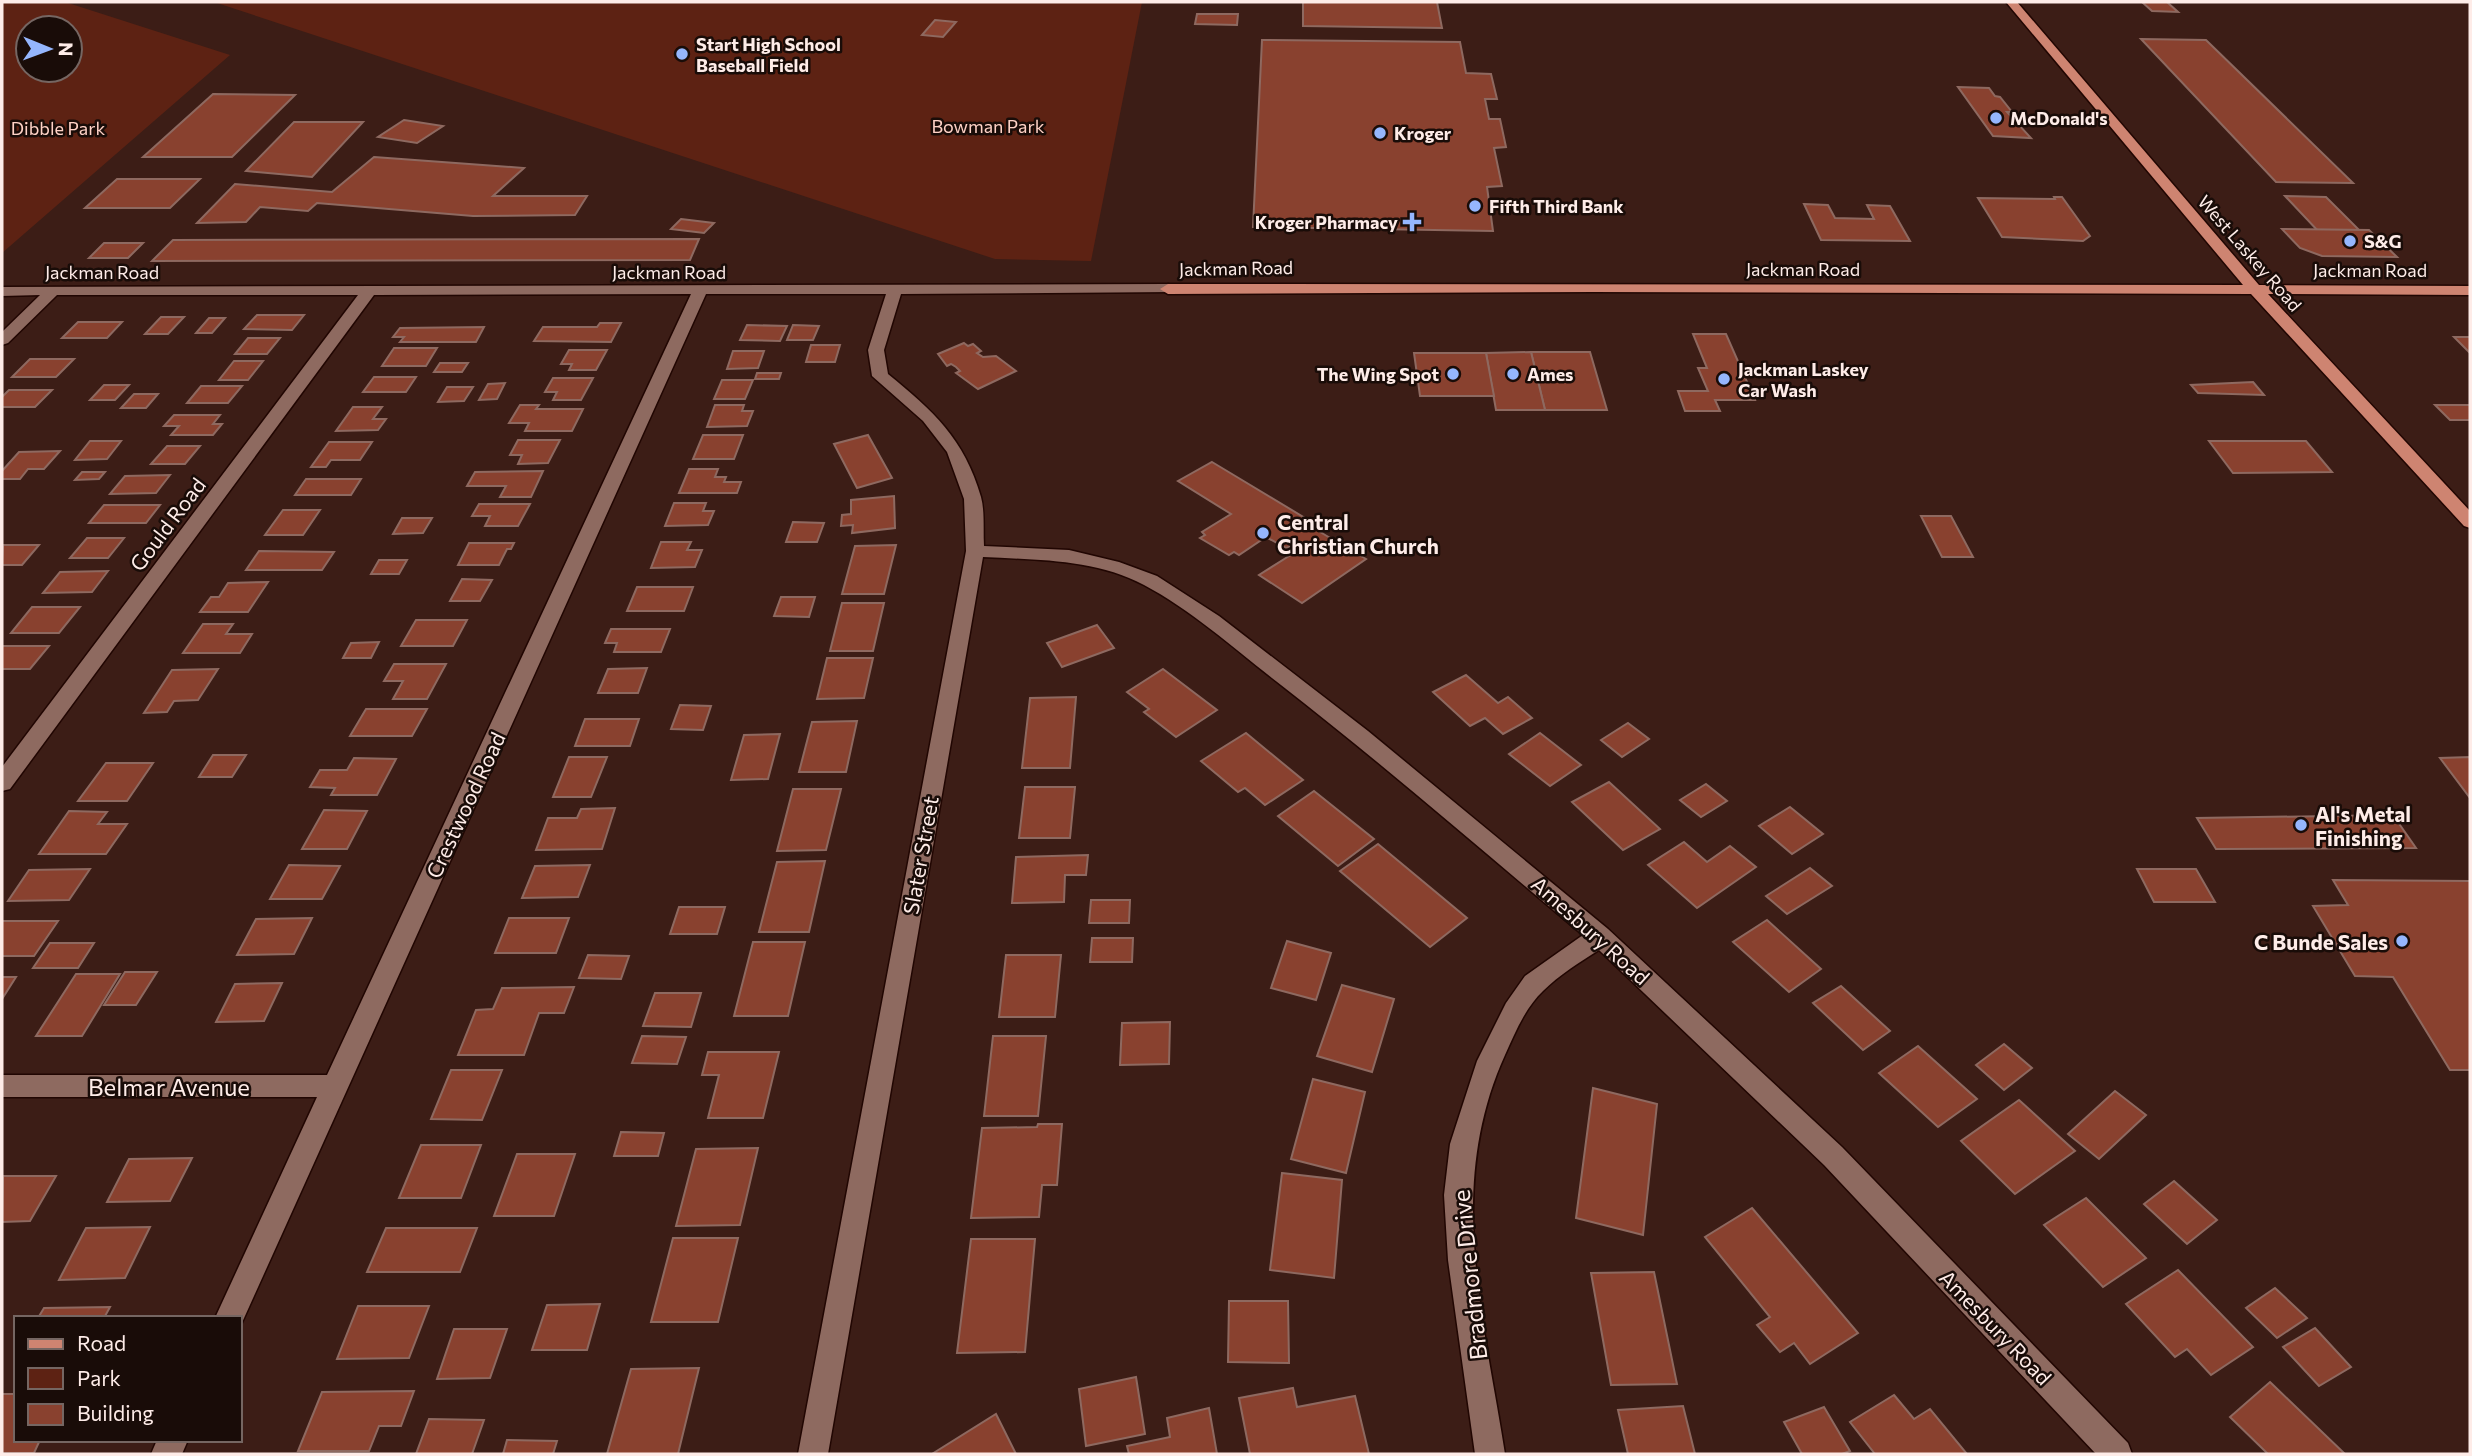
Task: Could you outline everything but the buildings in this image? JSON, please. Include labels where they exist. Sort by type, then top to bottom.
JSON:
[{"type":"main road","name":"West Laskey Road","points":[[2011,2],[2255,289],[2470,522]]},
{"type":"main road","name":"Jackman Road","points":[[1168,289],[2470,290]]},
{"type":"street","name":"Jackman Road","points":[[2,291],[1168,289]]},
{"type":"street","name":"Slater Street","points":[[813,1454],[975,551],[973,499],[955,452],[929,416],[880,376],[876,350],[895,290]]},
{"type":"street","name":"Gould Road","points":[[2,783],[369,291]]},
{"type":"street","name":"Crestwood Road","points":[[230,1316],[700,291]]},
{"type":"street","points":[[2,340],[52,292]]},
{"type":"street","name":"Amesbury Road","points":[[975,551],[1069,556],[1112,566],[1150,580],[1212,621],[1382,752],[1600,936],[1833,1156],[2117,1454]]},
{"type":"street","name":"Bradmore Drive","points":[[1490,1454],[1463,1261],[1458,1193],[1463,1145],[1491,1054],[1529,988],[1600,936]]},
{"type":"street","name":"Belmar Avenue","points":[[2,1086],[336,1086]]},
{"type":"green space","name":"Dibble Park","points":[[2,2],[65,2],[230,55],[2,253]]},
{"type":"green space","name":"Bowman Park","points":[[214,2],[1142,2],[1091,261],[995,259]]},
{"type":"place","name":"Start High School Baseball Field","points":[[682,54]]},
{"type":"place","name":"McDonald's","points":[[1996,118]]},
{"type":"place","name":"Kroger","points":[[1380,133]]},
{"type":"place","name":"Fifth Third Bank","points":[[1475,206]]},
{"type":"place","name":"Kroger Pharmacy","points":[[1412,222]]},
{"type":"place","name":"S&G","points":[[2350,241]]},
{"type":"place","name":"The Wing Spot","points":[[1453,374]]},
{"type":"place","name":"Ames","points":[[1513,374]]},
{"type":"place","name":"Jackman Laskey Car Wash","points":[[1724,379]]},
{"type":"place","name":"Central Christian Church","points":[[1263,533]]},
{"type":"place","name":"Al's Metal Finishing","points":[[2301,825]]},
{"type":"place","name":"C Bunde Sales","points":[[2402,941]]}]
